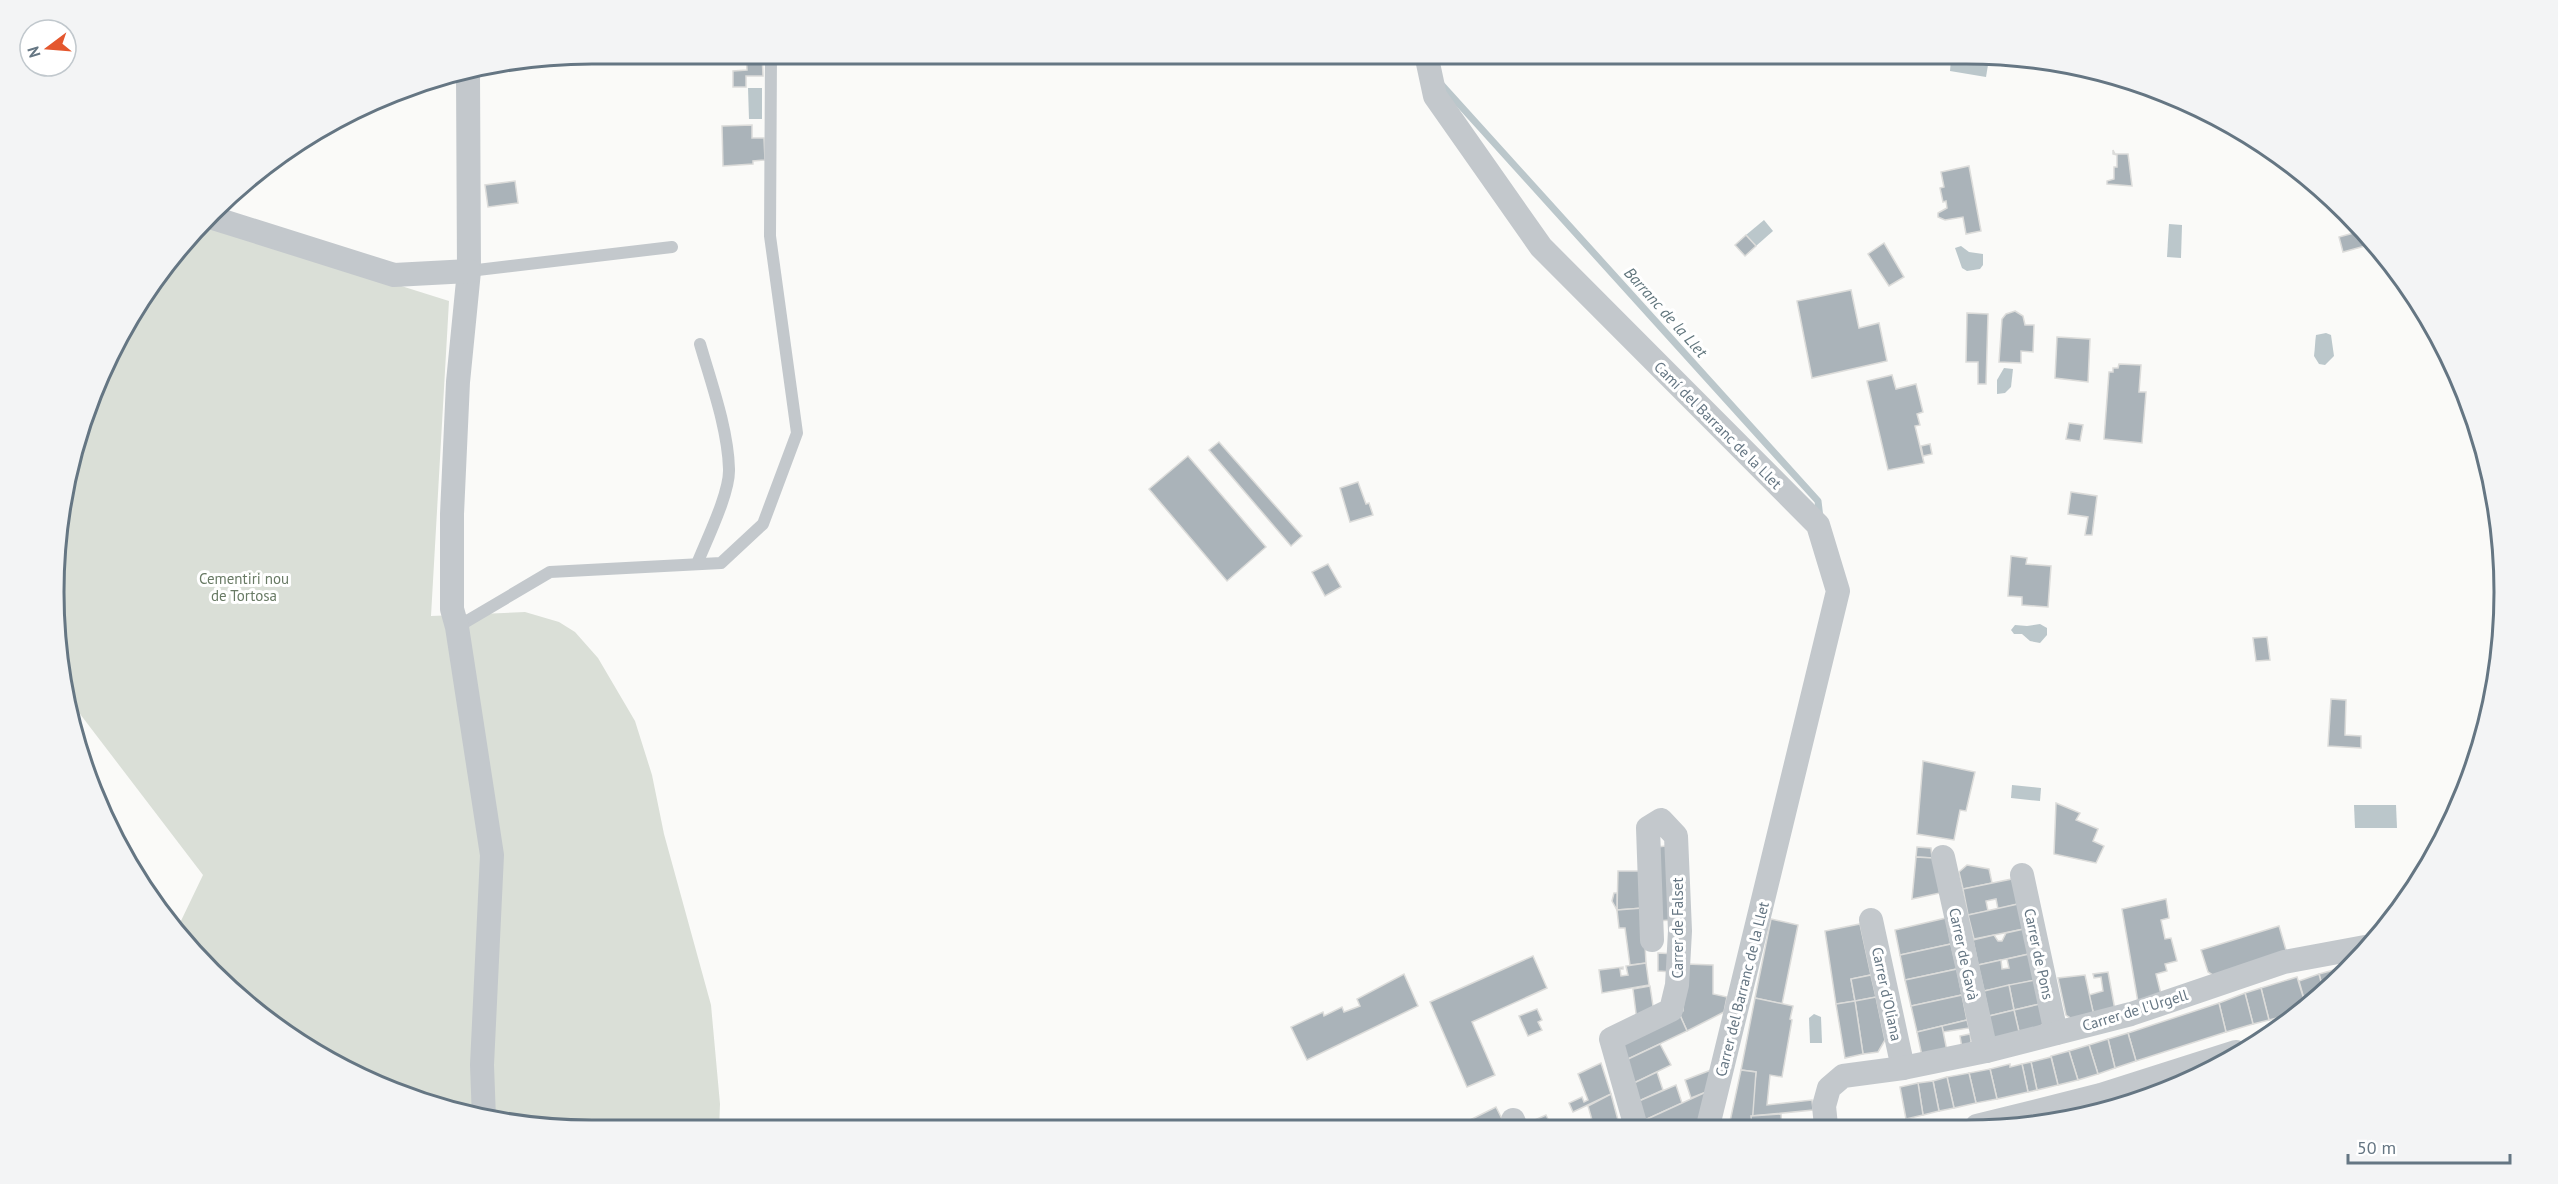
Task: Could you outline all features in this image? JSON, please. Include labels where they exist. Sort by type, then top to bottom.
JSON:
[{"type":"street","name":"Camí del Barranc de la Llet","points":[[1428,64],[1435,96],[1541,247],[1818,525],[1838,591],[1776,851]]},
{"type":"street","points":[[468,79],[469,271],[458,382],[452,514],[452,609],[457,627],[492,855],[482,1072],[484,1108]]},
{"type":"street","points":[[218,220],[394,275],[469,271]]},
{"type":"street","name":"Carrer de Falset","points":[[1634,1120],[1611,1039],[1671,1010],[1675,993],[1680,931],[1676,836],[1661,820],[1648,828],[1652,940]]},
{"type":"street","name":"Carrer del Barranc de la Llet","points":[[1709,1120],[1776,851]]},
{"type":"street","name":"Carrer de Gavà","points":[[1943,857],[1986,1051]]},
{"type":"street","name":"Carrer de Pons","points":[[2022,875],[2056,1033]]},
{"type":"street","name":"Carrer d'Oliana","points":[[1871,920],[1903,1068]]},
{"type":"street","name":"Carrer de l'Urgell","points":[[1825,1120],[1824,1106],[1829,1088],[1843,1076],[1903,1068],[1986,1051],[2131,1014],[2284,962],[2354,949]]},
{"type":"street","points":[[2038,1114],[2103,1101],[2157,1083]]},
{"type":"lane","points":[[457,627],[550,572],[721,563],[764,524],[797,433],[770,236],[771,64]]},
{"type":"lane","points":[[469,271],[672,247]]},
{"type":"lane","points":[[697,564],[721,502],[729,470],[719,411],[700,344]]},
{"type":"green space","name":"Cementiri nou de Tortosa","points":[[212,227],[449,301],[431,616],[525,612],[559,622],[575,632],[598,658],[635,721],[652,775],[664,834],[711,1005],[719,1120],[592,1120],[523,1115],[455,1102],[422,1092],[359,1065],[299,1031],[271,1010],[244,989],[195,940],[181,922],[203,875],[78,712],[69,661],[64,592],[69,523],[82,455],[92,422],[135,328],[174,271]]},
{"type":"shaded area","points":[[1951,64],[1988,65],[1986,77],[1950,71]]},
{"type":"shaded area","points":[[748,88],[762,88],[762,119],[749,119]]},
{"type":"shaded area","points":[[1764,220],[1773,231],[1756,246],[1746,235]]},
{"type":"shaded area","points":[[2169,224],[2182,225],[2181,258],[2167,257]]},
{"type":"shaded area","points":[[1961,246],[1969,252],[1983,254],[1983,265],[1980,269],[1967,271],[1962,268],[1955,248]]},
{"type":"shaded area","points":[[2326,333],[2331,335],[2334,356],[2325,365],[2319,364],[2314,356],[2316,335]]},
{"type":"shaded area","points":[[2004,368],[2013,369],[2011,387],[2005,393],[1997,394],[1997,380]]},
{"type":"shaded area","points":[[2040,624],[2047,628],[2047,635],[2040,643],[2030,641],[2022,634],[2014,634],[2011,630],[2015,625]]},
{"type":"shaded area","points":[[2012,785],[2041,788],[2040,801],[2011,798]]},
{"type":"shaded area","points":[[2354,805],[2396,805],[2397,828],[2355,828]]},
{"type":"shaded area","points":[[1814,1014],[1821,1017],[1822,1043],[1810,1043],[1809,1018]]},
{"type":"building","points":[[747,64],[762,64],[763,76],[746,76],[746,87],[733,87],[733,71],[747,70]]},
{"type":"building","points":[[752,125],[752,138],[764,138],[765,160],[753,161],[753,164],[723,166],[722,126]]},
{"type":"building","points":[[2113,150],[2115,154],[2128,154],[2132,186],[2107,184],[2107,181],[2114,179],[2114,167],[2117,167],[2117,155],[2113,154]]},
{"type":"building","points":[[1969,166],[1981,231],[1966,234],[1963,217],[1945,220],[1938,217],[1938,213],[1947,208],[1940,188],[1944,187],[1941,172]]},
{"type":"building","points":[[515,181],[518,203],[488,207],[485,185]]},
{"type":"building","points":[[2353,233],[2365,246],[2343,252],[2339,237]]},
{"type":"building","points":[[1746,235],[1756,246],[1745,256],[1735,245]]},
{"type":"building","points":[[1884,243],[1904,277],[1889,286],[1868,254]]},
{"type":"building","points":[[1851,290],[1859,328],[1879,323],[1887,361],[1812,378],[1797,301]]},
{"type":"building","points":[[2015,311],[2023,316],[2025,325],[2034,325],[2033,352],[2021,351],[2021,363],[1999,362],[2002,319],[2006,314]]},
{"type":"building","points":[[1967,313],[1988,314],[1986,384],[1978,384],[1978,362],[1966,362]]},
{"type":"building","points":[[2057,337],[2090,339],[2088,382],[2055,378]]},
{"type":"building","points":[[2119,364],[2141,365],[2139,392],[2146,392],[2142,443],[2104,439],[2109,372],[2113,372],[2113,368],[2118,368]]},
{"type":"building","points":[[1892,375],[1896,389],[1916,384],[1923,412],[1917,414],[1920,425],[1915,426],[1924,463],[1888,470],[1867,381]]},
{"type":"building","points":[[2069,423],[2083,425],[2080,441],[2066,439]]},
{"type":"building","points":[[1219,442],[1302,536],[1291,546],[1209,450]]},
{"type":"building","points":[[1930,444],[1932,454],[1923,456],[1921,446]]},
{"type":"building","points":[[1188,456],[1266,547],[1227,581],[1149,489]]},
{"type":"building","points":[[1358,482],[1366,504],[1369,503],[1373,515],[1350,522],[1340,488]]},
{"type":"building","points":[[2071,492],[2097,496],[2092,535],[2085,535],[2088,517],[2068,514]]},
{"type":"building","points":[[2011,556],[2027,558],[2026,564],[2051,566],[2048,607],[2022,605],[2022,597],[2008,596]]},
{"type":"building","points":[[1328,564],[1341,587],[1325,596],[1312,572]]},
{"type":"building","points":[[2267,637],[2270,660],[2256,661],[2253,638]]},
{"type":"building","points":[[2331,699],[2346,700],[2345,735],[2361,736],[2361,748],[2328,746]]},
{"type":"building","points":[[1923,761],[1975,772],[1966,811],[1960,810],[1954,840],[1917,834]]},
{"type":"building","points":[[2056,803],[2080,813],[2076,820],[2098,829],[2093,841],[2104,846],[2096,863],[2054,854]]},
{"type":"building","points":[[1666,846],[1671,920],[1655,921],[1657,847]]},
{"type":"building","points":[[1917,847],[1931,848],[1932,858],[1916,857]]},
{"type":"building","points":[[1916,857],[1933,858],[1940,893],[1912,899]]},
{"type":"building","points":[[1967,865],[1989,869],[1992,883],[1963,889],[1959,872]]},
{"type":"building","points":[[1618,871],[1642,871],[1643,908],[1617,910]]},
{"type":"building","points":[[2012,879],[2018,904],[1998,909],[1996,899],[1986,901],[1988,911],[1968,915],[1963,889]]},
{"type":"building","points":[[1614,893],[1617,893],[1617,910],[1612,901]]},
{"type":"building","points":[[2166,899],[2169,918],[2161,920],[2165,939],[2171,938],[2177,961],[2165,964],[2167,971],[2156,974],[2163,1002],[2139,1008],[2122,909]]},
{"type":"building","points":[[2018,904],[2024,929],[1974,939],[1968,915]]},
{"type":"building","points":[[1643,908],[1646,963],[1630,965],[1625,928],[1619,928],[1617,910]]},
{"type":"building","points":[[1946,918],[1951,944],[1900,955],[1895,930]]},
{"type":"building","points":[[1771,919],[1798,925],[1782,1004],[1755,998]]},
{"type":"building","points":[[1860,924],[1871,975],[1851,979],[1855,1001],[1836,1004],[1825,931]]},
{"type":"building","points":[[2279,926],[2288,957],[2219,979],[2208,972],[2201,950]]},
{"type":"building","points":[[2024,929],[2029,954],[1978,965],[1973,940],[1994,935],[1998,941],[2002,941],[2006,933]]},
{"type":"building","points":[[1951,944],[1957,969],[1905,980],[1900,955]]},
{"type":"building","points":[[1658,953],[1675,954],[1673,972],[1658,971]]},
{"type":"building","points":[[2029,954],[2035,980],[1984,991],[1978,965],[2001,960],[2002,969],[2009,968],[2007,959]]},
{"type":"building","points":[[1533,956],[1547,988],[1472,1022],[1495,1075],[1467,1087],[1430,1002]]},
{"type":"building","points":[[1646,963],[1649,985],[1602,993],[1599,970],[1623,967],[1620,969],[1621,976],[1628,975],[1626,966]]},
{"type":"building","points":[[1686,964],[1713,965],[1713,994],[1727,997],[1724,1012],[1687,1031],[1679,1013],[1683,1011]]},
{"type":"building","points":[[1957,969],[1962,995],[1911,1006],[1905,980]]},
{"type":"building","points":[[2334,970],[2321,982],[2319,974]]},
{"type":"building","points":[[2108,972],[2115,1010],[2094,1016],[2089,995],[2103,991],[2101,977],[2094,978],[2093,974]]},
{"type":"building","points":[[1404,974],[1418,1006],[1307,1060],[1291,1027],[1323,1012],[1324,1016],[1342,1007],[1344,1012],[1360,1006],[1357,999]]},
{"type":"building","points":[[2319,974],[2321,982],[2304,997],[2299,981]]},
{"type":"building","points":[[1871,975],[1876,997],[1855,1001],[1851,979]]},
{"type":"building","points":[[2085,975],[2094,1016],[2075,1021],[2066,1015],[2058,978]]},
{"type":"building","points":[[2297,977],[2303,997],[2276,1018],[2269,1020],[2261,988]]},
{"type":"building","points":[[2035,980],[2040,1004],[2014,1010],[2009,985]]},
{"type":"building","points":[[2009,985],[2014,1010],[1989,1016],[1984,991]]},
{"type":"building","points":[[1650,986],[1654,1013],[1637,1021],[1633,989]]},
{"type":"building","points":[[2261,988],[2269,1020],[2253,1024],[2245,993]]},
{"type":"building","points":[[2245,993],[2253,1024],[2226,1032],[2219,1003]]},
{"type":"building","points":[[1962,995],[1967,1020],[1917,1032],[1911,1006]]},
{"type":"building","points":[[1876,997],[1885,1040],[1878,1052],[1863,1054],[1855,1001]]},
{"type":"building","points":[[1755,998],[1793,1006],[1782,1077],[1770,1075],[1767,1105],[1812,1100],[1813,1110],[1751,1116],[1756,1072],[1741,1070]]},
{"type":"building","points":[[1855,1001],[1863,1054],[1845,1058],[1836,1004]]},
{"type":"building","points":[[2219,1003],[2226,1032],[2136,1061],[2128,1033]]},
{"type":"building","points":[[2040,1004],[2044,1024],[2020,1036],[2014,1010]]},
{"type":"building","points":[[1537,1009],[1542,1020],[1538,1022],[1542,1030],[1528,1036],[1519,1016]]},
{"type":"building","points":[[2014,1010],[2020,1036],[1999,1040],[1993,1036],[1989,1016]]},
{"type":"building","points":[[1679,1013],[1687,1031],[1626,1060],[1622,1045]]},
{"type":"building","points":[[1967,1020],[1969,1028],[1943,1032],[1942,1026]]},
{"type":"building","points":[[1942,1026],[1947,1051],[1922,1056],[1917,1032]]},
{"type":"building","points":[[2128,1033],[2136,1061],[2115,1068],[2108,1039]]},
{"type":"building","points":[[1970,1034],[1969,1046],[1962,1048],[1960,1036]]},
{"type":"building","points":[[2108,1039],[2115,1068],[2098,1074],[2089,1045]]},
{"type":"building","points":[[1660,1044],[1671,1065],[1634,1083],[1626,1060]]},
{"type":"building","points":[[2089,1045],[2098,1074],[2078,1080],[2069,1051]]},
{"type":"building","points":[[2069,1051],[2078,1080],[2058,1085],[2051,1056]]},
{"type":"building","points":[[2051,1057],[2058,1085],[2037,1090],[2031,1062]]},
{"type":"building","points":[[2031,1062],[2037,1090],[2028,1092],[2022,1064]]},
{"type":"building","points":[[1601,1063],[1611,1094],[1573,1112],[1569,1103],[1582,1097],[1584,1102],[1588,1100],[1578,1074]]},
{"type":"building","points":[[2010,1064],[2010,1067],[2022,1064],[2028,1092],[1997,1099],[1990,1069]]},
{"type":"building","points":[[1990,1069],[1997,1099],[1976,1103],[1969,1073]]},
{"type":"building","points":[[1711,1070],[1706,1092],[1691,1098],[1685,1080]]},
{"type":"building","points":[[1741,1070],[1756,1072],[1752,1120],[1730,1120]]},
{"type":"building","points":[[1657,1072],[1663,1090],[1639,1101],[1634,1083]]},
{"type":"building","points":[[1969,1073],[1976,1103],[1954,1108],[1947,1077]]},
{"type":"building","points":[[1947,1077],[1954,1108],[1939,1111],[1933,1081]]},
{"type":"building","points":[[1933,1081],[1939,1111],[1923,1115],[1918,1083]]},
{"type":"building","points":[[1918,1083],[1923,1115],[1906,1119],[1900,1087]]},
{"type":"building","points":[[1676,1085],[1682,1103],[1645,1120],[1639,1101]]},
{"type":"building","points":[[1706,1092],[1699,1120],[1645,1120]]},
{"type":"building","points":[[1611,1094],[1618,1120],[1592,1120],[1588,1106]]},
{"type":"building","points":[[1496,1107],[1502,1120],[1470,1120]]},
{"type":"building","points":[[1781,1114],[1782,1120],[1751,1120],[1751,1116]]},
{"type":"building","points":[[1546,1115],[1548,1120],[1535,1120]]},
{"type":"waterway","name":"Barranc de la Llet","points":[[1440,83],[1818,501],[1820,518]]}]
